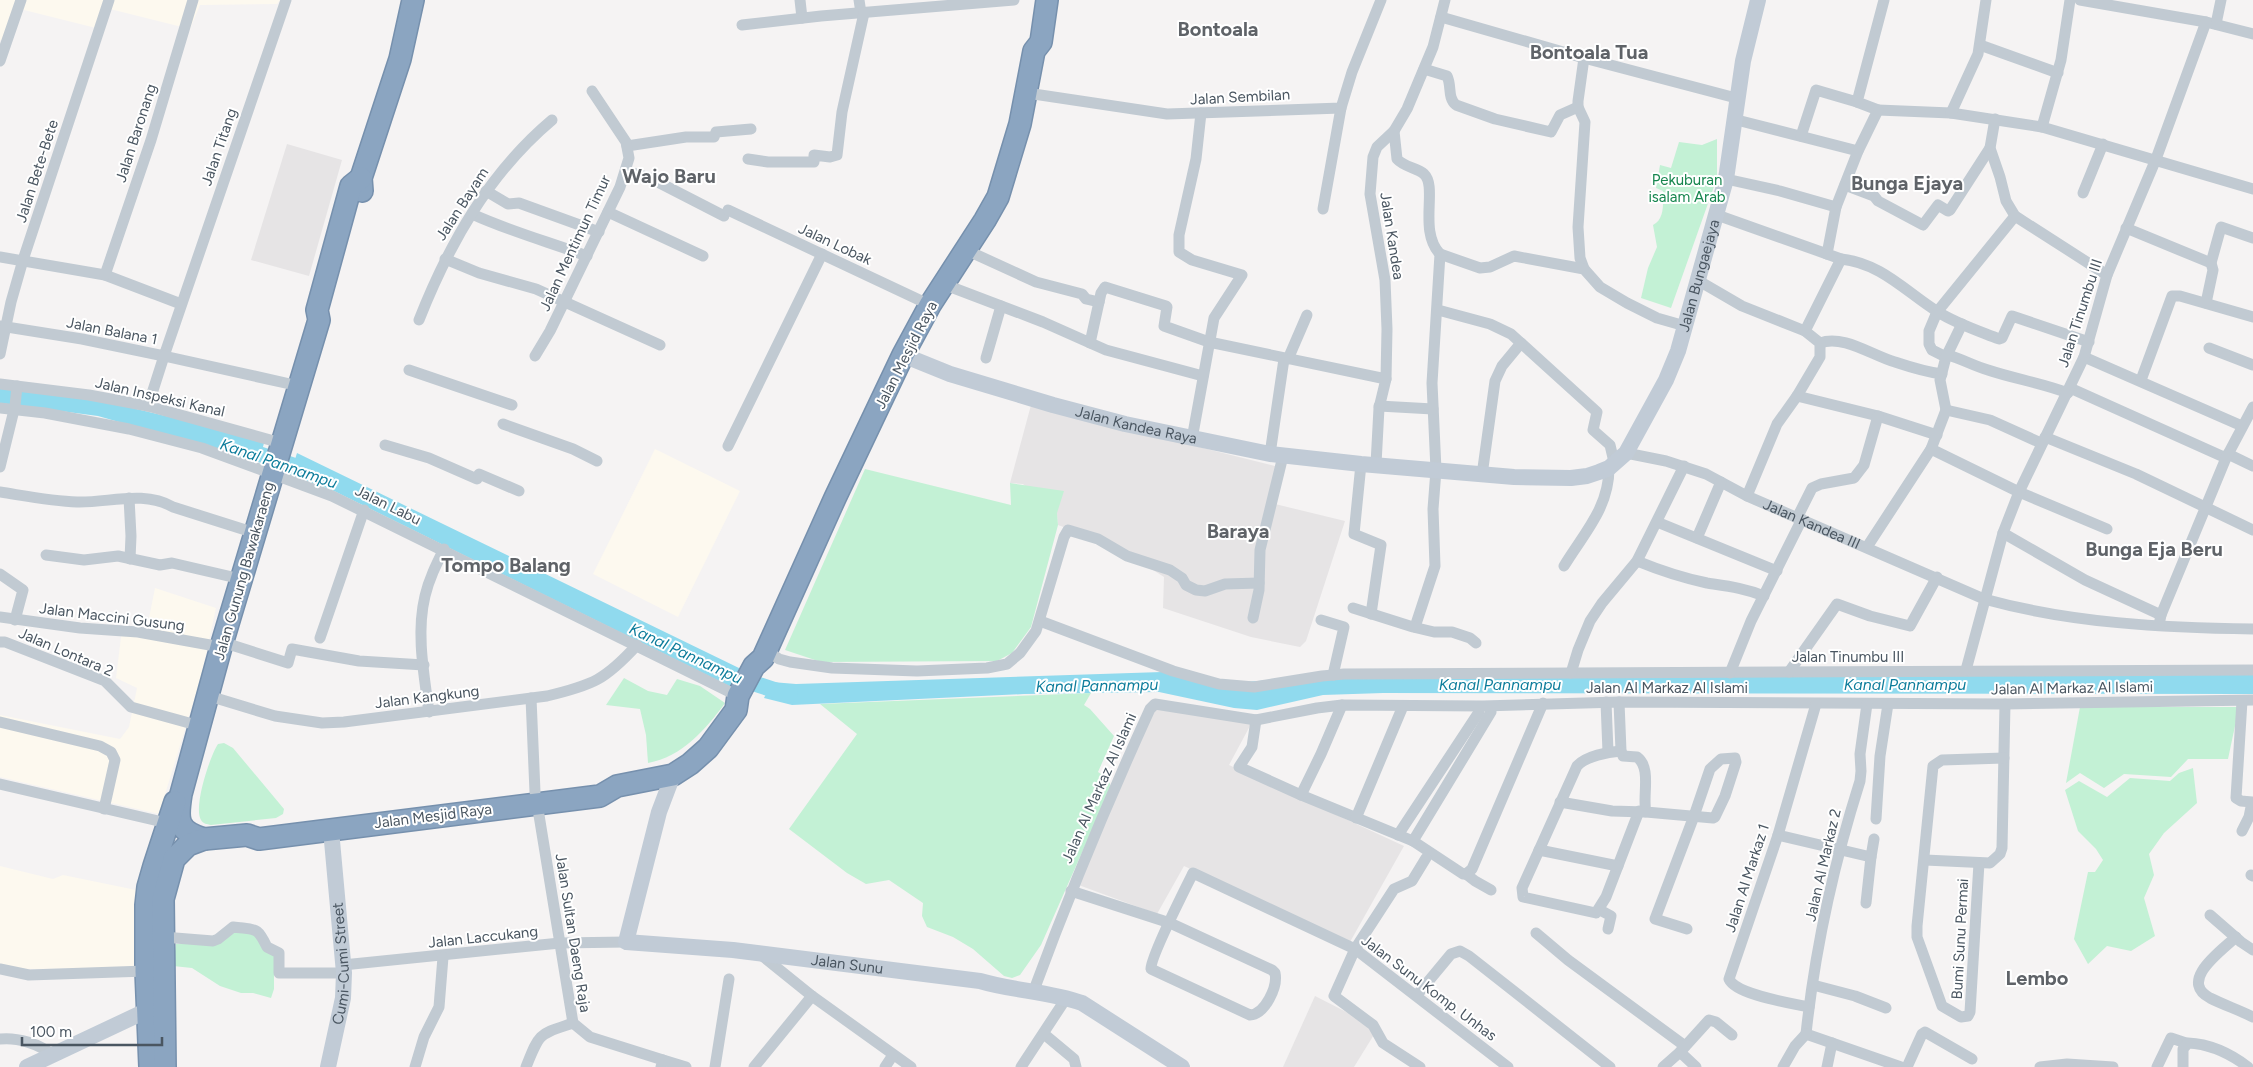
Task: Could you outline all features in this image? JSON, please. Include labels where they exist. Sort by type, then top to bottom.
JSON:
[{"type":"highway","name":"Jalan Gunung Bawakaraeng","points":[[204,839],[190,835],[183,828],[178,815],[181,794],[221,644],[319,320],[330,309],[334,296],[363,187],[361,178],[400,59],[413,0]]},
{"type":"highway","name":"Jalan Mesjid Raya","points":[[204,839],[247,835],[258,828],[362,820],[536,798],[600,796],[617,786],[649,782],[673,775],[708,748],[751,681],[903,355],[930,305],[998,197],[1013,152],[1027,93],[1034,51],[1033,42],[1037,0]]},
{"type":"highway","name":"Jalan Mesjid Raya","points":[[1034,51],[1041,42],[1047,0]]},
{"type":"highway","name":"Jalan Gunung Bawakaraeng","points":[[150,1067],[146,971],[148,887],[173,805],[181,794]]},
{"type":"highway","name":"Jalan Mesjid Raya","points":[[247,835],[259,840],[331,830],[362,820]]},
{"type":"highway","points":[[165,1067],[163,899],[174,859],[188,845],[204,839]]},
{"type":"street","points":[[0,61],[20,0]]},
{"type":"street","name":"Jalan Bete-Bete","points":[[0,354],[3,327],[23,260],[109,0]]},
{"type":"street","name":"Jalan Baronang","points":[[105,275],[151,140],[193,0]]},
{"type":"street","name":"Jalan Titang","points":[[181,304],[286,0]]},
{"type":"street","points":[[800,0],[802,18]]},
{"type":"street","points":[[748,159],[768,162],[814,162],[814,155],[830,157],[837,155],[842,112],[862,13],[859,0]]},
{"type":"street","points":[[742,25],[862,13],[918,5],[1014,0]]},
{"type":"street","points":[[1323,209],[1341,108],[1350,79],[1381,0]]},
{"type":"street","name":"Jalan Kandea","points":[[1371,614],[1381,545],[1354,534],[1386,379],[1386,296],[1369,190],[1374,152],[1383,140],[1394,131],[1407,109],[1424,69],[1445,0]]},
{"type":"street","name":"Jalan Bungaejaya","points":[[1616,461],[1666,380],[1699,281],[1726,178],[1736,98],[1745,49],[1758,0]]},
{"type":"street","points":[[1857,102],[1884,0]]},
{"type":"street","points":[[1951,113],[1980,45],[1986,0]]},
{"type":"street","points":[[2042,127],[2058,73],[2070,0]]},
{"type":"street","points":[[2080,0],[2131,4],[2253,34]]},
{"type":"street","name":"Jalan Tinumbu III","points":[[1966,670],[2003,533],[2019,492],[2084,357],[2108,275],[2126,228],[2221,0]]},
{"type":"street","points":[[1441,17],[1584,58],[1736,98]]},
{"type":"street","points":[[1980,45],[2058,73]]},
{"type":"street","points":[[1584,58],[1578,107],[1584,122],[1578,227],[1580,258],[1584,268],[1600,287],[1657,318],[1685,326]]},
{"type":"street","points":[[1424,69],[1447,76],[1450,84],[1450,97],[1456,105],[1519,126],[1551,132],[1560,115],[1578,107]]},
{"type":"street","points":[[1801,136],[1816,90],[1878,110],[1951,113],[2042,127],[2253,189]]},
{"type":"street","points":[[592,91],[627,146],[686,137],[714,137],[716,132],[751,129]]},
{"type":"street","name":"Jalan Sembilan","points":[[1027,93],[1150,112],[1182,115],[1341,108]]},
{"type":"street","points":[[1827,254],[1836,208],[1858,151],[1878,110]]},
{"type":"street","points":[[1192,439],[1209,342],[1217,313],[1242,275],[1186,258],[1179,252],[1179,235],[1196,159],[1201,113]]},
{"type":"street","points":[[1733,119],[1858,151]]},
{"type":"street","points":[[1845,185],[1874,196],[1878,201],[1923,225],[1938,205],[1948,211],[1950,210],[1990,148],[1995,119]]},
{"type":"street","name":"Jalan Bayam","points":[[419,320],[445,259],[486,191],[511,159],[552,120]]},
{"type":"street","points":[[1394,131],[1397,159],[1424,174],[1428,181],[1427,224],[1436,249],[1440,254],[1480,268],[1490,267],[1514,256],[1584,268]]},
{"type":"street","points":[[2083,193],[2103,144]]},
{"type":"street","name":"Jalan Mentimun Timur","points":[[535,356],[599,232],[626,171],[629,158],[627,146]]},
{"type":"street","points":[[1990,148],[2006,201],[2015,216],[2108,275]]},
{"type":"street","name":"Jalan Lobak","points":[[626,171],[650,178],[822,254],[930,305]]},
{"type":"street","points":[[1726,178],[1780,191],[1836,208]]},
{"type":"street","points":[[486,191],[508,204],[519,203],[599,232]]},
{"type":"street","points":[[608,212],[703,256]]},
{"type":"street","points":[[472,214],[519,234],[554,243],[587,256]]},
{"type":"street","points":[[1717,215],[1841,259],[1856,261],[1877,269],[1937,312],[2001,339],[2012,316],[2089,342]]},
{"type":"street","points":[[2015,216],[1937,312],[1929,332],[1928,344],[1932,350],[1965,360],[1986,370],[2069,390],[2253,466]]},
{"type":"street","points":[[2206,304],[2213,270],[2211,262],[2221,227],[2253,238]]},
{"type":"street","points":[[2126,228],[2211,262]]},
{"type":"street","points":[[966,250],[1036,282],[1082,294],[1086,299],[1099,302]]},
{"type":"street","points":[[728,446],[822,254]]},
{"type":"street","points":[[1415,627],[1435,566],[1433,516],[1436,470],[1433,409],[1434,353],[1440,254]]},
{"type":"street","points":[[0,257],[105,275],[181,304]]},
{"type":"street","points":[[445,259],[479,273],[536,289],[660,345]]},
{"type":"street","points":[[1805,331],[1841,259]]},
{"type":"street","points":[[1699,281],[1742,306],[1805,331],[1820,343],[1822,348],[1820,357],[1769,439],[1747,496]]},
{"type":"street","points":[[943,284],[1106,350],[1203,376]]},
{"type":"street","points":[[1090,343],[1102,290],[1105,287],[1160,304],[1167,308],[1164,326],[1209,342],[1386,379]]},
{"type":"street","points":[[2141,380],[2171,298],[2180,296],[2253,317]]},
{"type":"street","name":"Jalan Balana 1","points":[[3,327],[82,339],[164,356],[181,304]]},
{"type":"street","points":[[986,358],[1001,306]]},
{"type":"street","points":[[1438,310],[1490,324],[1511,334],[1595,410],[1593,430],[1610,445],[1616,461],[1604,502],[1564,566]]},
{"type":"street","points":[[1253,618],[1259,584],[1260,550],[1276,455],[1286,359],[1307,315]]},
{"type":"street","points":[[1867,547],[1931,450],[1946,410],[1940,380],[1947,356],[1962,324]]},
{"type":"street","points":[[1820,343],[1826,340],[1848,344],[1894,362],[1942,374]]},
{"type":"street","points":[[1482,475],[1495,380],[1502,366],[1521,343]]},
{"type":"street","points":[[2209,348],[2253,365]]},
{"type":"street","name":"Jalan Kandea Raya","points":[[903,355],[932,368],[1012,393],[1125,424],[1276,455],[1368,464]]},
{"type":"street","points":[[148,406],[164,356],[299,386]]},
{"type":"street","points":[[2084,357],[2141,380],[2242,426]]},
{"type":"street","points":[[408,370],[512,405]]},
{"type":"street","name":"Jalan Inspeksi Kanal","points":[[0,384],[89,395],[148,406],[281,445]]},
{"type":"street","points":[[0,467],[17,387]]},
{"type":"street","points":[[1797,396],[1878,416],[1937,435]]},
{"type":"street","points":[[1379,406],[1433,409]]},
{"type":"street","name":"Jalan Labu","points":[[0,408],[14,408],[54,414],[129,429],[202,448],[273,471],[364,510],[637,645],[751,681],[784,660],[817,666],[917,671],[987,668],[1007,664],[1020,653],[1036,631],[1064,537],[1068,530],[1098,539],[1127,556],[1170,570],[1182,578],[1186,585],[1196,590],[1206,591],[1225,584],[1259,584]]},
{"type":"street","points":[[1946,410],[1990,420],[2136,474],[2253,530]]},
{"type":"street","points":[[2003,533],[2160,620],[2227,456],[2242,426],[2252,412]]},
{"type":"street","points":[[1730,672],[1751,621],[1777,571],[1812,488],[1821,484],[1854,478],[1864,464],[1878,416]]},
{"type":"street","points":[[503,424],[573,449],[597,461]]},
{"type":"street","points":[[385,445],[429,458],[519,491]]},
{"type":"street","points":[[1931,450],[2019,492],[2107,529]]},
{"type":"street","points":[[1368,464],[1482,475],[1571,478],[1587,476],[1616,461]]},
{"type":"street","name":"Jalan Kandea III","points":[[1616,461],[1684,466],[1706,474],[1747,496],[1984,599],[2017,608],[2044,612],[2253,629]]},
{"type":"street","points":[[1571,673],[1590,621],[1602,603],[1637,561],[1684,466]]},
{"type":"street","points":[[1697,538],[1721,482]]},
{"type":"street","points":[[0,492],[80,502],[129,498],[163,502],[170,506],[255,533]]},
{"type":"street","points":[[129,498],[130,559]]},
{"type":"street","points":[[320,638],[364,510]]},
{"type":"street","points":[[1657,522],[1777,571]]},
{"type":"street","points":[[429,712],[421,636],[422,606],[430,578],[444,549]]},
{"type":"street","points":[[46,555],[84,560],[115,556],[160,565],[172,563],[241,579]]},
{"type":"street","points":[[1637,561],[1662,571],[1706,582],[1747,589],[1764,596]]},
{"type":"street","points":[[0,574],[23,590],[15,620]]},
{"type":"street","points":[[1789,672],[1837,604],[1870,616],[1910,626],[1937,577]]},
{"type":"street","points":[[1352,608],[1434,632],[1452,632],[1476,642]]},
{"type":"street","name":"Jalan Maccini Gusung","points":[[0,617],[138,632],[221,644],[288,663],[292,649],[359,661],[424,665]]},
{"type":"street","points":[[1321,620],[1344,627],[1333,675]]},
{"type":"street","name":"Jalan Tinumbu III","points":[[1040,621],[1173,671],[1218,684],[1254,687],[1333,675],[1966,670],[2253,670]]},
{"type":"street","name":"Jalan Lontara 2","points":[[0,642],[5,642],[105,681],[131,707],[200,726]]},
{"type":"street","name":"Jalan Kangkung","points":[[208,696],[275,716],[314,723],[344,722],[429,712],[547,696],[589,685],[616,668],[637,645]]},
{"type":"street","name":"Jalan Sultan Daeng Raja","points":[[531,698],[536,798],[572,1023],[590,1037],[662,1064],[686,1067]]},
{"type":"street","points":[[2242,831],[2249,817],[2252,802],[2241,801],[2236,798],[2247,700]]},
{"type":"street","name":"Jalan Al Markaz Al Islami","points":[[1034,990],[1071,891],[1117,780],[1152,706],[1159,704],[1256,720],[1317,708],[1342,706],[1496,706],[1606,702],[2005,704],[2247,700]]},
{"type":"street","points":[[1606,702],[1608,752]]},
{"type":"street","points":[[1619,702],[1621,751],[1623,756],[1637,757],[1642,763],[1642,811],[1600,910],[1592,914],[1523,897],[1522,888],[1577,766],[1582,761],[1608,752],[1621,751]]},
{"type":"street","points":[[1466,874],[1474,863],[1543,703]]},
{"type":"street","name":"Jalan Al Markaz 1","points":[[1809,1007],[1778,1001],[1744,990],[1729,980],[1778,835],[1816,704]]},
{"type":"street","name":"Jalan Al Markaz 2","points":[[1806,1034],[1813,984],[1839,850],[1860,781],[1860,754],[1867,704]]},
{"type":"street","points":[[1876,819],[1880,756],[1888,704]]},
{"type":"street","name":"Bumi Sunu Permai","points":[[1925,860],[1990,863],[2002,848],[2005,704]]},
{"type":"street","points":[[1300,795],[1322,754],[1342,706]]},
{"type":"street","points":[[1356,818],[1403,706]]},
{"type":"street","points":[[1398,835],[1485,712],[1413,841]]},
{"type":"street","points":[[1256,720],[1252,746],[1239,767],[1300,795],[1413,841],[1459,873],[1466,874],[1474,881],[1491,890]]},
{"type":"street","points":[[0,722],[100,746],[111,752],[115,760],[104,809]]},
{"type":"street","points":[[1560,802],[1612,811],[1642,811],[1694,816],[1713,818],[1717,816],[1736,768],[1735,758],[1721,759],[1710,769],[1694,816],[1655,919],[1687,929]]},
{"type":"street","name":"Bumi Sunu Permai","points":[[1979,863],[1970,1012],[1968,1016],[1961,1018],[1942,1006],[1920,948],[1917,926],[1933,766],[1942,760],[2004,758]]},
{"type":"street","points":[[626,942],[659,812],[673,775]]},
{"type":"street","points":[[649,782],[659,812]]},
{"type":"street","points":[[0,784],[167,823]]},
{"type":"street","name":"Cumi-Cumi Street","points":[[328,1067],[343,998],[343,969],[331,830]]},
{"type":"street","points":[[1778,835],[1871,857]]},
{"type":"street","points":[[1866,902],[1874,840]]},
{"type":"street","points":[[1539,850],[1618,866]]},
{"type":"street","points":[[1420,1067],[1383,1043],[1374,1025],[1335,998],[1335,990],[1355,949],[1394,889],[1412,881],[1426,858]]},
{"type":"street","name":"Jalan Sunu Komp. Unhas","points":[[1170,923],[1193,873],[1355,949],[1508,1067]]},
{"type":"street","points":[[1071,891],[1170,923],[1272,970],[1275,973],[1275,980],[1263,1010],[1258,1014],[1250,1015],[1153,970],[1150,967],[1152,960],[1170,923]]},
{"type":"street","points":[[1600,910],[1611,916],[1608,929]]},
{"type":"street","points":[[2210,915],[2253,950]]},
{"type":"street","name":"Jalan Laccukang","points":[[163,937],[206,941],[218,939],[233,927],[257,931],[260,932],[269,949],[279,953],[279,974],[343,969],[560,944],[626,942]]},
{"type":"street","points":[[1536,933],[1682,1049],[1696,1067]]},
{"type":"street","points":[[2236,937],[2204,968],[2198,978],[2198,986],[2209,997],[2253,1017]]},
{"type":"street","name":"Jalan Sunu","points":[[626,942],[758,953],[980,981],[1067,997],[1082,1003],[1182,1067]]},
{"type":"street","points":[[1417,995],[1452,954],[1460,951],[1469,956],[1610,1067]]},
{"type":"street","points":[[758,953],[812,996],[911,1067]]},
{"type":"street","points":[[415,1067],[424,1037],[439,1007],[443,956]]},
{"type":"street","points":[[0,970],[29,975],[146,971]]},
{"type":"street","points":[[714,1067],[729,979]]},
{"type":"street","points":[[1813,984],[1886,1008]]},
{"type":"street","points":[[754,1067],[812,996]]},
{"type":"street","points":[[1021,1067],[1067,997]]},
{"type":"street","points":[[28,1067],[148,1010]]},
{"type":"street","points":[[1663,1067],[1711,1020],[1722,1026],[1732,1035]]},
{"type":"street","points":[[526,1067],[536,1042],[542,1035],[572,1023]]},
{"type":"street","points":[[1907,1067],[1922,1034],[1925,1032],[1972,1059]]},
{"type":"street","points":[[1044,1034],[1074,1060],[1076,1067]]},
{"type":"street","points":[[1783,1067],[1795,1046],[1806,1034],[1900,1067]]},
{"type":"street","points":[[2157,1067],[2171,1038],[2186,1044],[2192,1043],[2217,1050],[2235,1058],[2248,1067]]},
{"type":"street","points":[[0,1040],[15,1040],[39,1046],[52,1055]]},
{"type":"street","points":[[1827,1067],[1832,1043]]},
{"type":"street","points":[[2183,1067],[2183,1049],[2186,1044]]},
{"type":"street","points":[[885,1067],[893,1055]]},
{"type":"street","points":[[2040,1067],[2067,1064],[2109,1067]]},
{"type":"shaded area","points":[[0,0],[280,0],[277,4],[200,5],[190,29],[106,8],[96,28],[20,9],[10,43],[0,40]]},
{"type":"shaded area","points":[[287,144],[342,160],[309,276],[251,260]]},
{"type":"shaded area","points":[[1031,405],[1283,468],[1275,504],[1345,521],[1306,641],[1300,647],[1251,637],[1163,608],[1164,577],[1114,545],[1058,525],[1057,514],[1023,484],[1010,483]]},
{"type":"shaded area","points":[[655,449],[740,491],[678,617],[593,574]]},
{"type":"shaded area","points":[[155,588],[216,608],[201,677],[159,814],[0,777],[0,715],[120,739],[129,727],[137,688],[116,678],[122,629],[147,628]]},
{"type":"shaded area","points":[[1155,707],[1251,724],[1229,765],[1404,846],[1350,942],[1184,866],[1157,914],[1076,884]]},
{"type":"shaded area","points":[[0,866],[53,879],[63,875],[136,890],[136,968],[17,969],[0,965]]},
{"type":"shaded area","points":[[1315,996],[1368,1023],[1375,1033],[1354,1067],[1283,1067]]},
{"type":"green space","name":"Pekuburan isalam Arab","points":[[1717,139],[1717,178],[1671,308],[1641,298],[1648,268],[1657,247],[1653,225],[1660,219],[1663,205],[1663,191],[1656,188],[1660,165],[1671,168],[1679,142],[1702,145]]},
{"type":"green space","points":[[865,469],[1011,505],[1010,483],[1064,491],[1057,513],[1058,525],[1031,627],[1012,653],[997,661],[821,662],[785,650]]},
{"type":"green space","points":[[624,678],[648,691],[667,695],[677,679],[700,686],[725,703],[701,732],[682,748],[672,755],[648,763],[646,735],[640,709],[606,705]]},
{"type":"green space","points":[[1091,693],[1084,705],[1090,709],[1114,736],[1098,772],[1108,779],[1111,787],[1041,945],[1020,975],[1012,978],[1004,976],[973,949],[953,937],[927,927],[922,916],[923,903],[889,880],[866,884],[847,873],[789,829],[857,734],[820,704]]},
{"type":"green space","points":[[2080,707],[2239,707],[2228,759],[2188,759],[2171,777],[2124,774],[2104,788],[2080,773],[2066,783]]},
{"type":"green space","points":[[224,743],[233,748],[284,809],[283,814],[276,818],[211,825],[205,824],[202,821],[199,813],[199,804],[207,770],[218,744]]},
{"type":"green space","points":[[2193,768],[2197,803],[2164,833],[2149,854],[2154,875],[2144,898],[2155,936],[2131,951],[2107,946],[2088,964],[2074,939],[2088,872],[2095,872],[2103,860],[2096,849],[2078,831],[2065,790],[2079,781],[2107,797],[2130,778],[2170,781],[2179,773]]},
{"type":"green space","points":[[233,930],[254,933],[274,956],[274,989],[271,998],[253,993],[241,993],[220,986],[192,968],[173,966],[176,944],[203,943]]},
{"type":"water","points":[[0,387],[78,395],[174,418],[264,443],[259,462],[98,416],[0,403]]},
{"type":"water","points":[[297,453],[741,669],[733,688],[332,490],[290,475]]},
{"type":"water","points":[[1162,672],[1216,684],[1330,676],[2253,672],[2253,694],[1383,693],[1323,695],[1257,710],[1234,708],[1159,692],[1024,694],[792,705],[764,698],[772,682],[796,684]]},
{"type":"waterway","name":"Kanal Pannampu","points":[[241,448],[313,472]]},
{"type":"waterway","name":"Kanal Pannampu","points":[[737,678],[790,695]]},
{"type":"district","name":"Bontoala","points":[[1218,29]]},
{"type":"district","name":"Bontoala Tua","points":[[1589,52]]},
{"type":"district","name":"Wajo Baru","points":[[669,176]]},
{"type":"district","name":"Bunga Ejaya","points":[[1907,183]]},
{"type":"district","name":"Baraya","points":[[1238,531]]},
{"type":"district","name":"Bunga Eja Beru","points":[[2154,549]]},
{"type":"district","name":"Tompo Balang","points":[[506,565]]},
{"type":"district","name":"Lembo","points":[[2037,978]]}]
